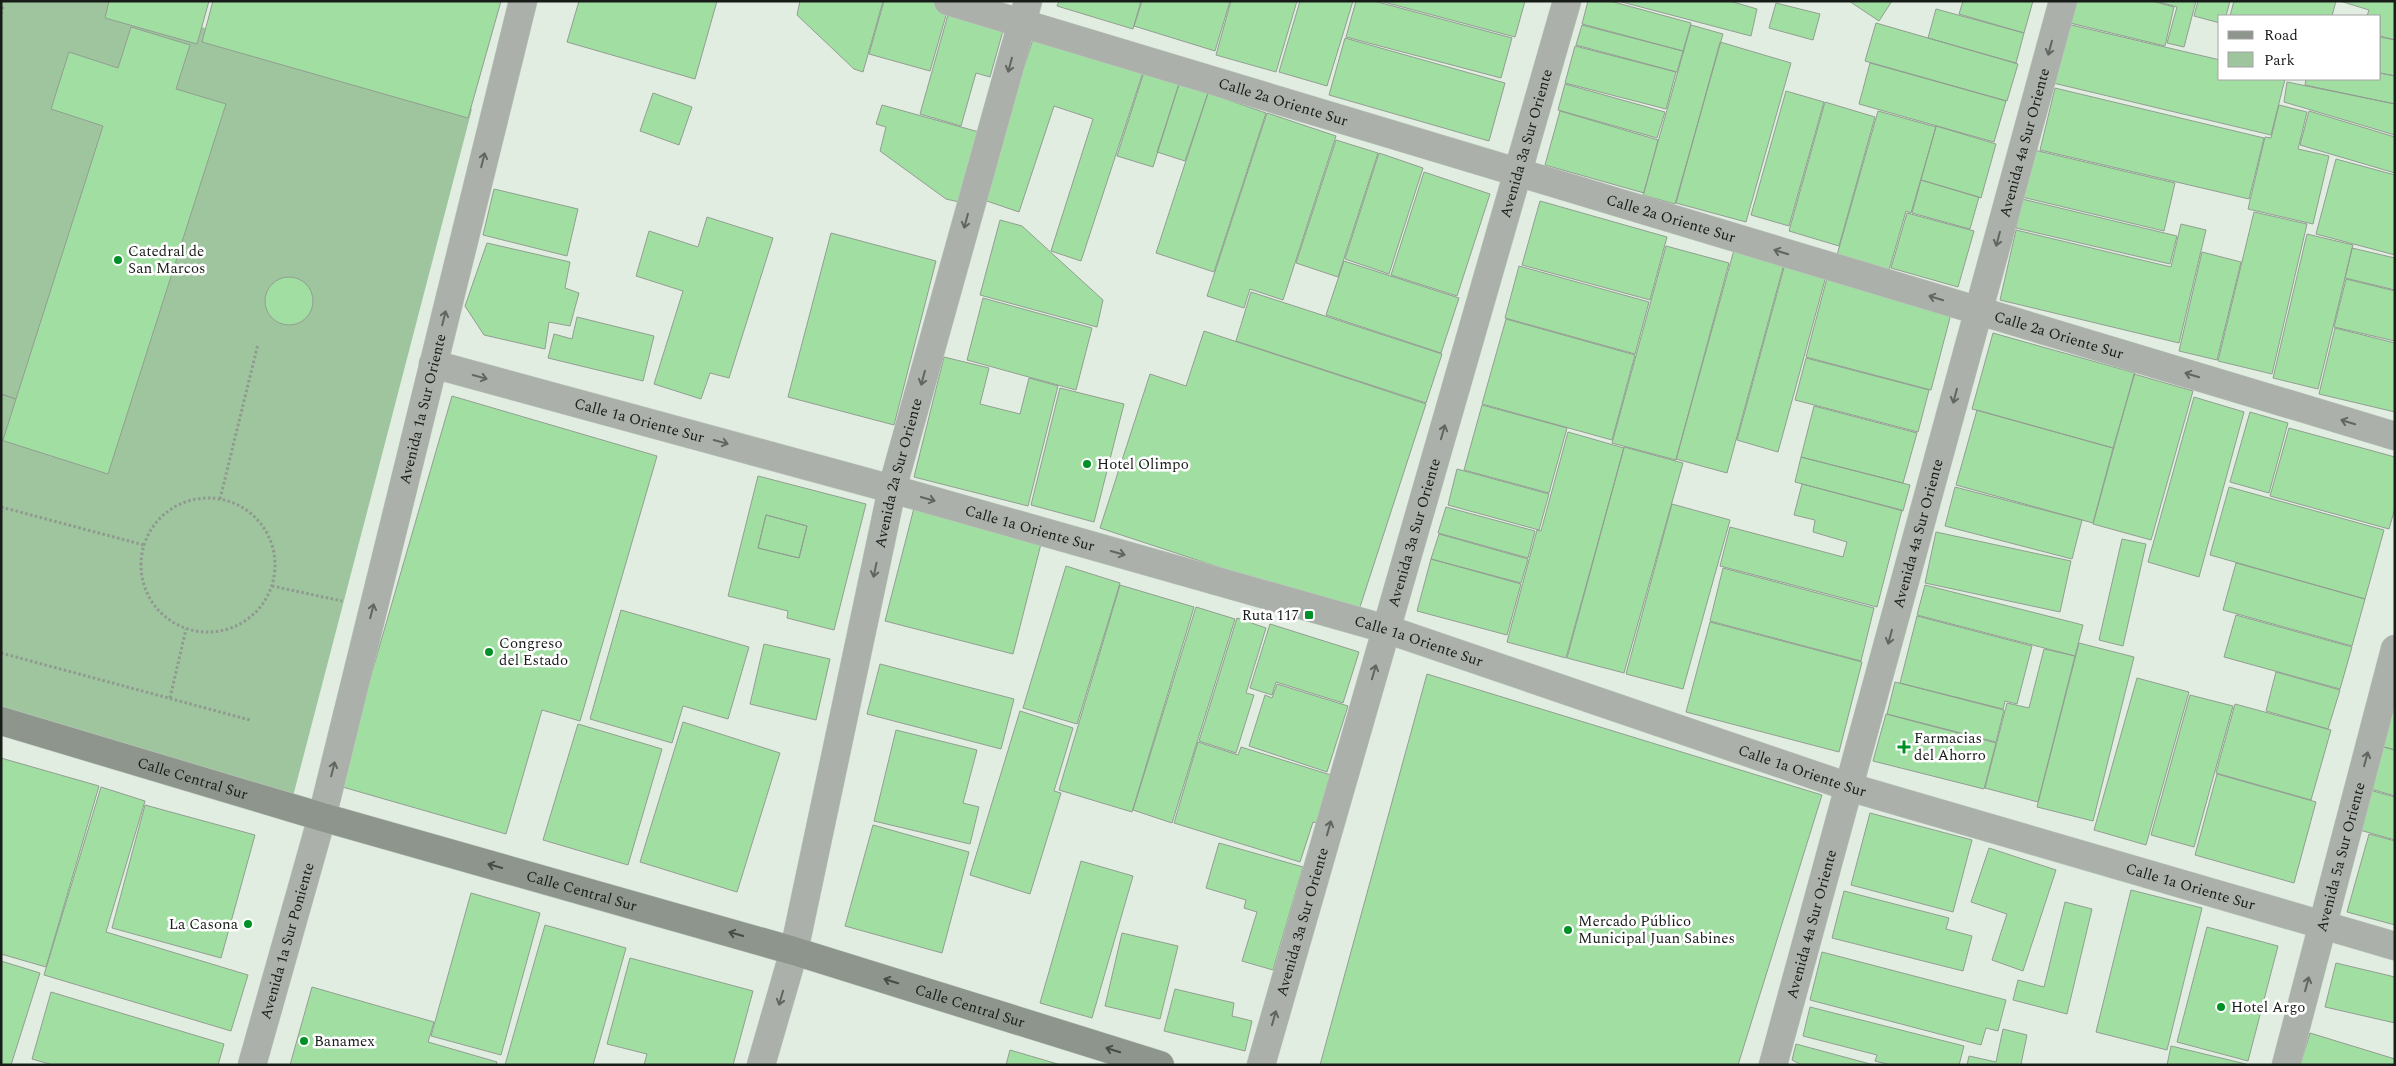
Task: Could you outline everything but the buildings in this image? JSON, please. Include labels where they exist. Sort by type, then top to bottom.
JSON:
[{"type":"main road","name":"Calle Central Sur","points":[[1,721],[322,816],[794,951],[1160,1065]]},
{"type":"street","name":"Avenida 1a Sur Oriente","points":[[322,816],[523,1]]},
{"type":"street","name":"Calle 2a Oriente Sur","points":[[948,1],[1025,12],[1518,172],[2395,436]]},
{"type":"street","name":"Avenida 3a Sur Oriente","points":[[1261,1065],[1567,1]]},
{"type":"street","name":"Avenida 4a Sur Oriente","points":[[1773,1065],[2063,1]]},
{"type":"street","name":"Avenida 2a Sur Oriente","points":[[761,1065],[794,951],[892,489],[1025,12]]},
{"type":"street","name":"Calle 1a Oriente Sur","points":[[433,364],[892,489],[1386,629],[1849,787],[2395,946]]},
{"type":"street","name":"Avenida 5a Sur Oriente","points":[[2286,1065],[2395,649]]},
{"type":"street","name":"Avenida 1a Sur Poniente","points":[[252,1065],[322,816]]},
{"type":"path","points":[[1,14],[3,6]]},
{"type":"path","points":[[220,499],[258,344]]},
{"type":"path","points":[[196,498],[220,499],[246,510],[266,530],[275,557],[272,586],[259,609],[238,625],[212,632],[186,629],[164,616],[148,596],[140,571],[144,545],[155,523],[173,507],[196,498]]},
{"type":"path","points":[[1,513],[2,508],[144,545]]},
{"type":"path","points":[[272,586],[373,607]]},
{"type":"path","points":[[170,698],[186,629]]},
{"type":"path","points":[[1,652],[250,720]]},
{"type":"green space","points":[[1,1],[116,1],[472,109],[291,804],[1,716]]},
{"type":"place","name":"Catedral de San Marcos","points":[[118,260]]},
{"type":"place","name":"Hotel Olimpo","points":[[1087,464]]},
{"type":"place","name":"Ruta 117","points":[[1309,615]]},
{"type":"place","name":"Congreso del Estado","points":[[489,652]]},
{"type":"place","name":"Farmacias del Ahorro","points":[[1904,747]]},
{"type":"place","name":"La Casona","points":[[248,924]]},
{"type":"place","name":"Mercado Público Municipal Juan Sabines","points":[[1568,930]]},
{"type":"place","name":"Hotel Argo","points":[[2221,1007]]},
{"type":"place","name":"Banamex","points":[[304,1041]]}]
